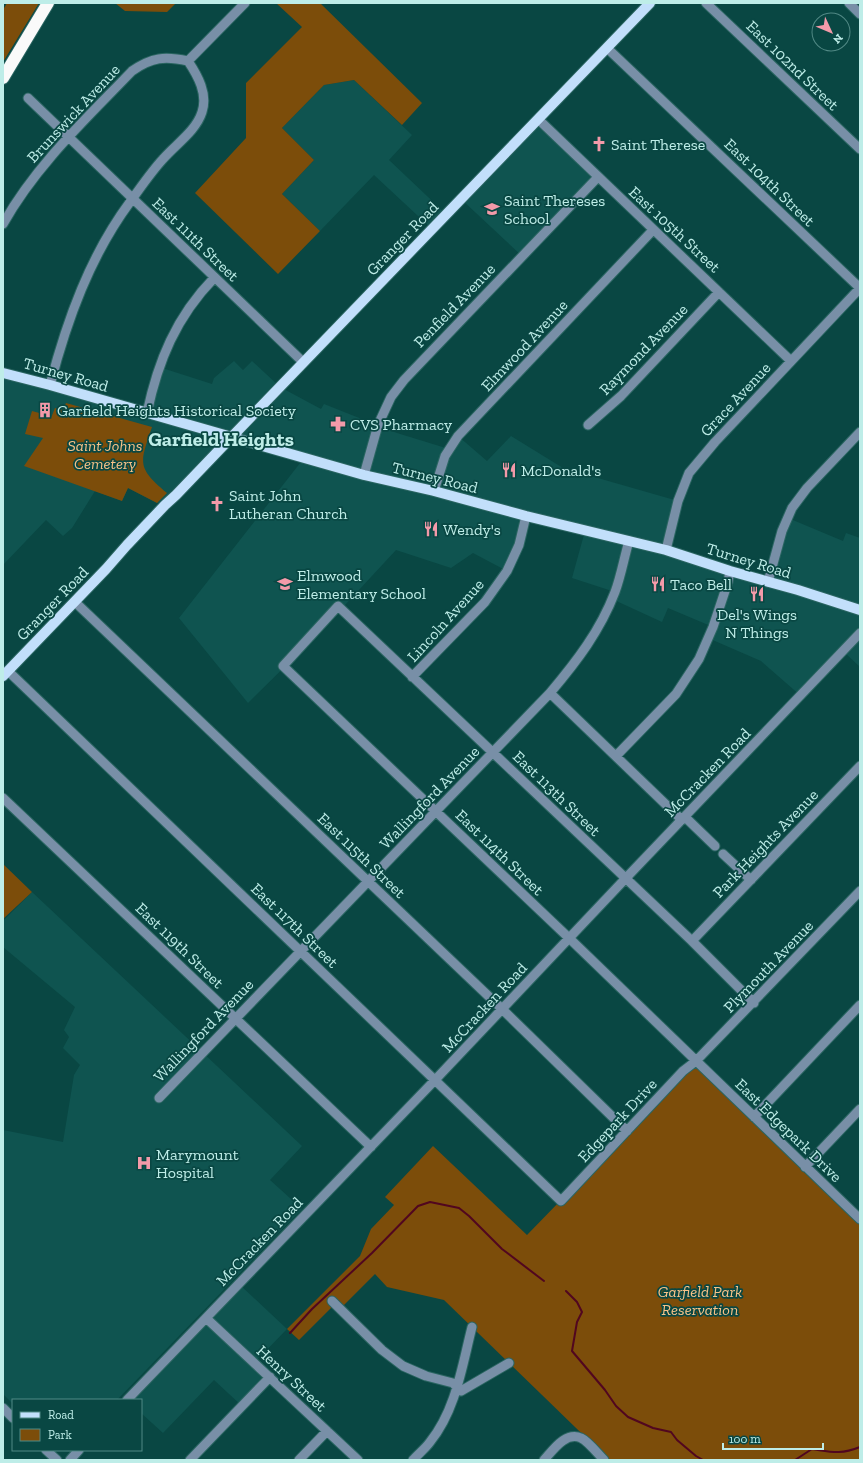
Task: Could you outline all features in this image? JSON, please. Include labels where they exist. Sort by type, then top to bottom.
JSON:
[{"type":"highway","points":[[3,78],[48,3]]},
{"type":"main road","name":"Granger Road","points":[[5,674],[75,602],[164,505],[176,495],[233,437],[303,362],[650,3]]},
{"type":"main road","name":"Turney Road","points":[[3,373],[50,385],[364,475],[434,491],[526,516],[666,550],[860,610]]},
{"type":"street","points":[[50,385],[68,321],[80,290],[95,259],[132,199],[164,158],[195,125],[202,113],[204,98],[200,84],[188,61],[245,3]]},
{"type":"street","name":"East 102nd Street","points":[[706,3],[860,150]]},
{"type":"street","points":[[849,3],[860,14]]},
{"type":"street","name":"East 104th Street","points":[[607,48],[860,288]]},
{"type":"street","name":"Brunswick Avenue","points":[[3,224],[26,188],[43,166],[68,137],[132,71],[144,63],[158,58],[173,58],[188,61]]},
{"type":"street","name":"East 111th Street","points":[[28,98],[303,362]]},
{"type":"street","name":"East 105th Street","points":[[538,119],[791,361]]},
{"type":"street","name":"Penfield Avenue","points":[[364,475],[378,425],[391,397],[404,380],[598,177]]},
{"type":"street","name":"Elmwood Avenue","points":[[434,491],[445,456],[458,436],[653,230]]},
{"type":"street","points":[[147,413],[155,378],[169,342],[184,315],[199,294],[214,278]]},
{"type":"street","name":"Grace Avenue","points":[[666,550],[678,501],[689,474],[716,442],[860,288]]},
{"type":"street","name":"Raymond Avenue","points":[[588,425],[621,396],[719,292]]},
{"type":"street","points":[[768,582],[782,531],[792,508],[807,488],[860,432]]},
{"type":"street","name":"Lincoln Avenue","points":[[412,677],[485,602],[503,577],[519,545],[526,516]]},
{"type":"street","name":"Wallingford Avenue","points":[[159,1098],[550,693],[580,657],[598,628],[615,592],[629,542]]},
{"type":"street","points":[[616,756],[676,694],[699,659],[713,627],[728,582],[730,571]]},
{"type":"street","name":"East 115th Street","points":[[75,602],[502,1009],[627,1131]]},
{"type":"street","name":"East 113th Street","points":[[283,666],[338,606],[692,941],[754,1003]]},
{"type":"street","name":"McCracken Road","points":[[128,1399],[371,1147],[860,634]]},
{"type":"street","name":"East 114th Street","points":[[283,666],[569,938],[696,1062]]},
{"type":"street","name":"East 117th Street","points":[[5,674],[300,951],[561,1201]]},
{"type":"street","points":[[550,693],[683,818],[716,846]]},
{"type":"street","name":"Park Heights Avenue","points":[[692,941],[860,766]]},
{"type":"street","name":"East 119th Street","points":[[3,798],[371,1147]]},
{"type":"street","points":[[723,854],[751,880]]},
{"type":"street","name":"Plymouth Avenue","points":[[696,1062],[860,891]]},
{"type":"street","points":[[754,1117],[860,1005]]},
{"type":"street","name":"East Edgepark Drive","points":[[696,1062],[860,1219]]},
{"type":"street","name":"Edgepark Drive","points":[[561,1201],[683,1071],[696,1062]]},
{"type":"street","points":[[805,1167],[860,1109]]},
{"type":"street","points":[[332,1301],[382,1350],[403,1366],[426,1376],[453,1383],[461,1390],[509,1363]]},
{"type":"street","name":"Henry Street","points":[[206,1318],[358,1460]]},
{"type":"street","points":[[412,1460],[430,1442],[448,1413],[457,1387],[472,1327]]},
{"type":"street","points":[[190,1460],[270,1377]]},
{"type":"street","points":[[3,1408],[12,1417]]},
{"type":"street","points":[[300,1460],[327,1431]]},
{"type":"street","points":[[544,1460],[564,1439],[572,1436],[582,1438],[604,1460]]},
{"type":"street","points":[[47,1451],[56,1460]]},
{"type":"street","points":[[70,1460],[78,1451]]},
{"type":"shaded area","points":[[354,80],[412,135],[389,160],[446,214],[432,229],[374,175],[320,231],[282,194],[314,160],[282,128],[324,85]]},
{"type":"shaded area","points":[[538,119],[598,177],[522,256],[461,199]]},
{"type":"shaded area","points":[[234,361],[243,370],[252,361],[280,387],[321,409],[324,404],[397,433],[449,449],[458,436],[487,461],[511,436],[563,468],[678,501],[666,550],[768,582],[788,518],[843,541],[846,533],[860,538],[860,667],[843,651],[801,696],[761,661],[708,638],[713,627],[668,608],[662,622],[612,599],[615,592],[572,578],[585,531],[526,516],[507,571],[473,553],[451,568],[396,550],[320,632],[248,703],[179,618],[304,458],[232,436],[165,505],[157,503],[128,488],[122,501],[95,491],[72,528],[63,536],[46,520],[3,565],[3,373],[147,413],[159,367],[212,384],[214,378]]},
{"type":"shaded area","name":"Marymount Hospital","points":[[32,892],[302,1146],[270,1180],[302,1209],[118,1399],[12,1399],[12,1403],[3,1394],[3,1130],[63,1142],[74,1075],[80,1065],[63,1048],[69,1037],[64,1030],[75,1007],[3,947],[3,921]]},
{"type":"shaded area","points":[[239,1284],[287,1329],[254,1363],[270,1377],[242,1406],[214,1380],[163,1433],[142,1414],[142,1399],[128,1399]]},
{"type":"green space","points":[[7,3],[39,3],[3,62],[3,10]]},
{"type":"green space","points":[[115,3],[176,3],[167,12],[125,11]]},
{"type":"green space","points":[[276,3],[320,3],[422,103],[402,125],[354,80],[324,85],[282,128],[314,160],[282,194],[320,231],[278,274],[195,193],[246,138],[246,83],[302,27]]},
{"type":"green space","name":"Saint Johns Cemetery","points":[[66,403],[152,427],[143,457],[143,464],[150,477],[167,493],[157,503],[128,488],[122,501],[24,466],[43,438],[25,434],[32,411],[51,418],[55,408],[63,410]]},
{"type":"green space","points":[[3,864],[32,892],[3,919]]},
{"type":"green space","name":"Garfield Park Reservation","points":[[696,1061],[860,1219],[860,1460],[609,1460],[444,1300],[387,1287],[375,1274],[340,1309],[335,1304],[299,1340],[287,1329],[360,1256],[371,1229],[394,1205],[385,1197],[433,1146],[527,1235]]},
{"type":"waterway","points":[[290,1333],[312,1309],[372,1253],[418,1206],[430,1202],[459,1208],[502,1249],[544,1281]]},
{"type":"waterway","points":[[566,1291],[577,1302],[582,1312],[577,1322],[572,1351],[605,1390],[616,1406],[628,1417],[653,1428],[671,1432],[677,1440],[703,1460]]},
{"type":"waterway","points":[[795,1460],[812,1449],[841,1452],[860,1447]]},
{"type":"place","name":"Saint Therese","points":[[599,144]]},
{"type":"place","name":"Saint Thereses School","points":[[492,209]]},
{"type":"place","name":"Garfield Heights Historical Society","points":[[45,410]]},
{"type":"place","name":"CVS Pharmacy","points":[[338,424]]},
{"type":"place","name":"McDonald's","points":[[509,470]]},
{"type":"place","name":"Saint John Lutheran Church","points":[[217,504]]},
{"type":"place","name":"Wendy's","points":[[431,529]]},
{"type":"place","name":"Elmwood Elementary School","points":[[285,584]]},
{"type":"place","name":"Taco Bell","points":[[658,584]]},
{"type":"place","name":"Del's Wings N Things","points":[[757,594]]},
{"type":"place","name":"Marymount Hospital","points":[[144,1163]]},
{"type":"district","name":"Garfield Heights","points":[[221,439]]}]
